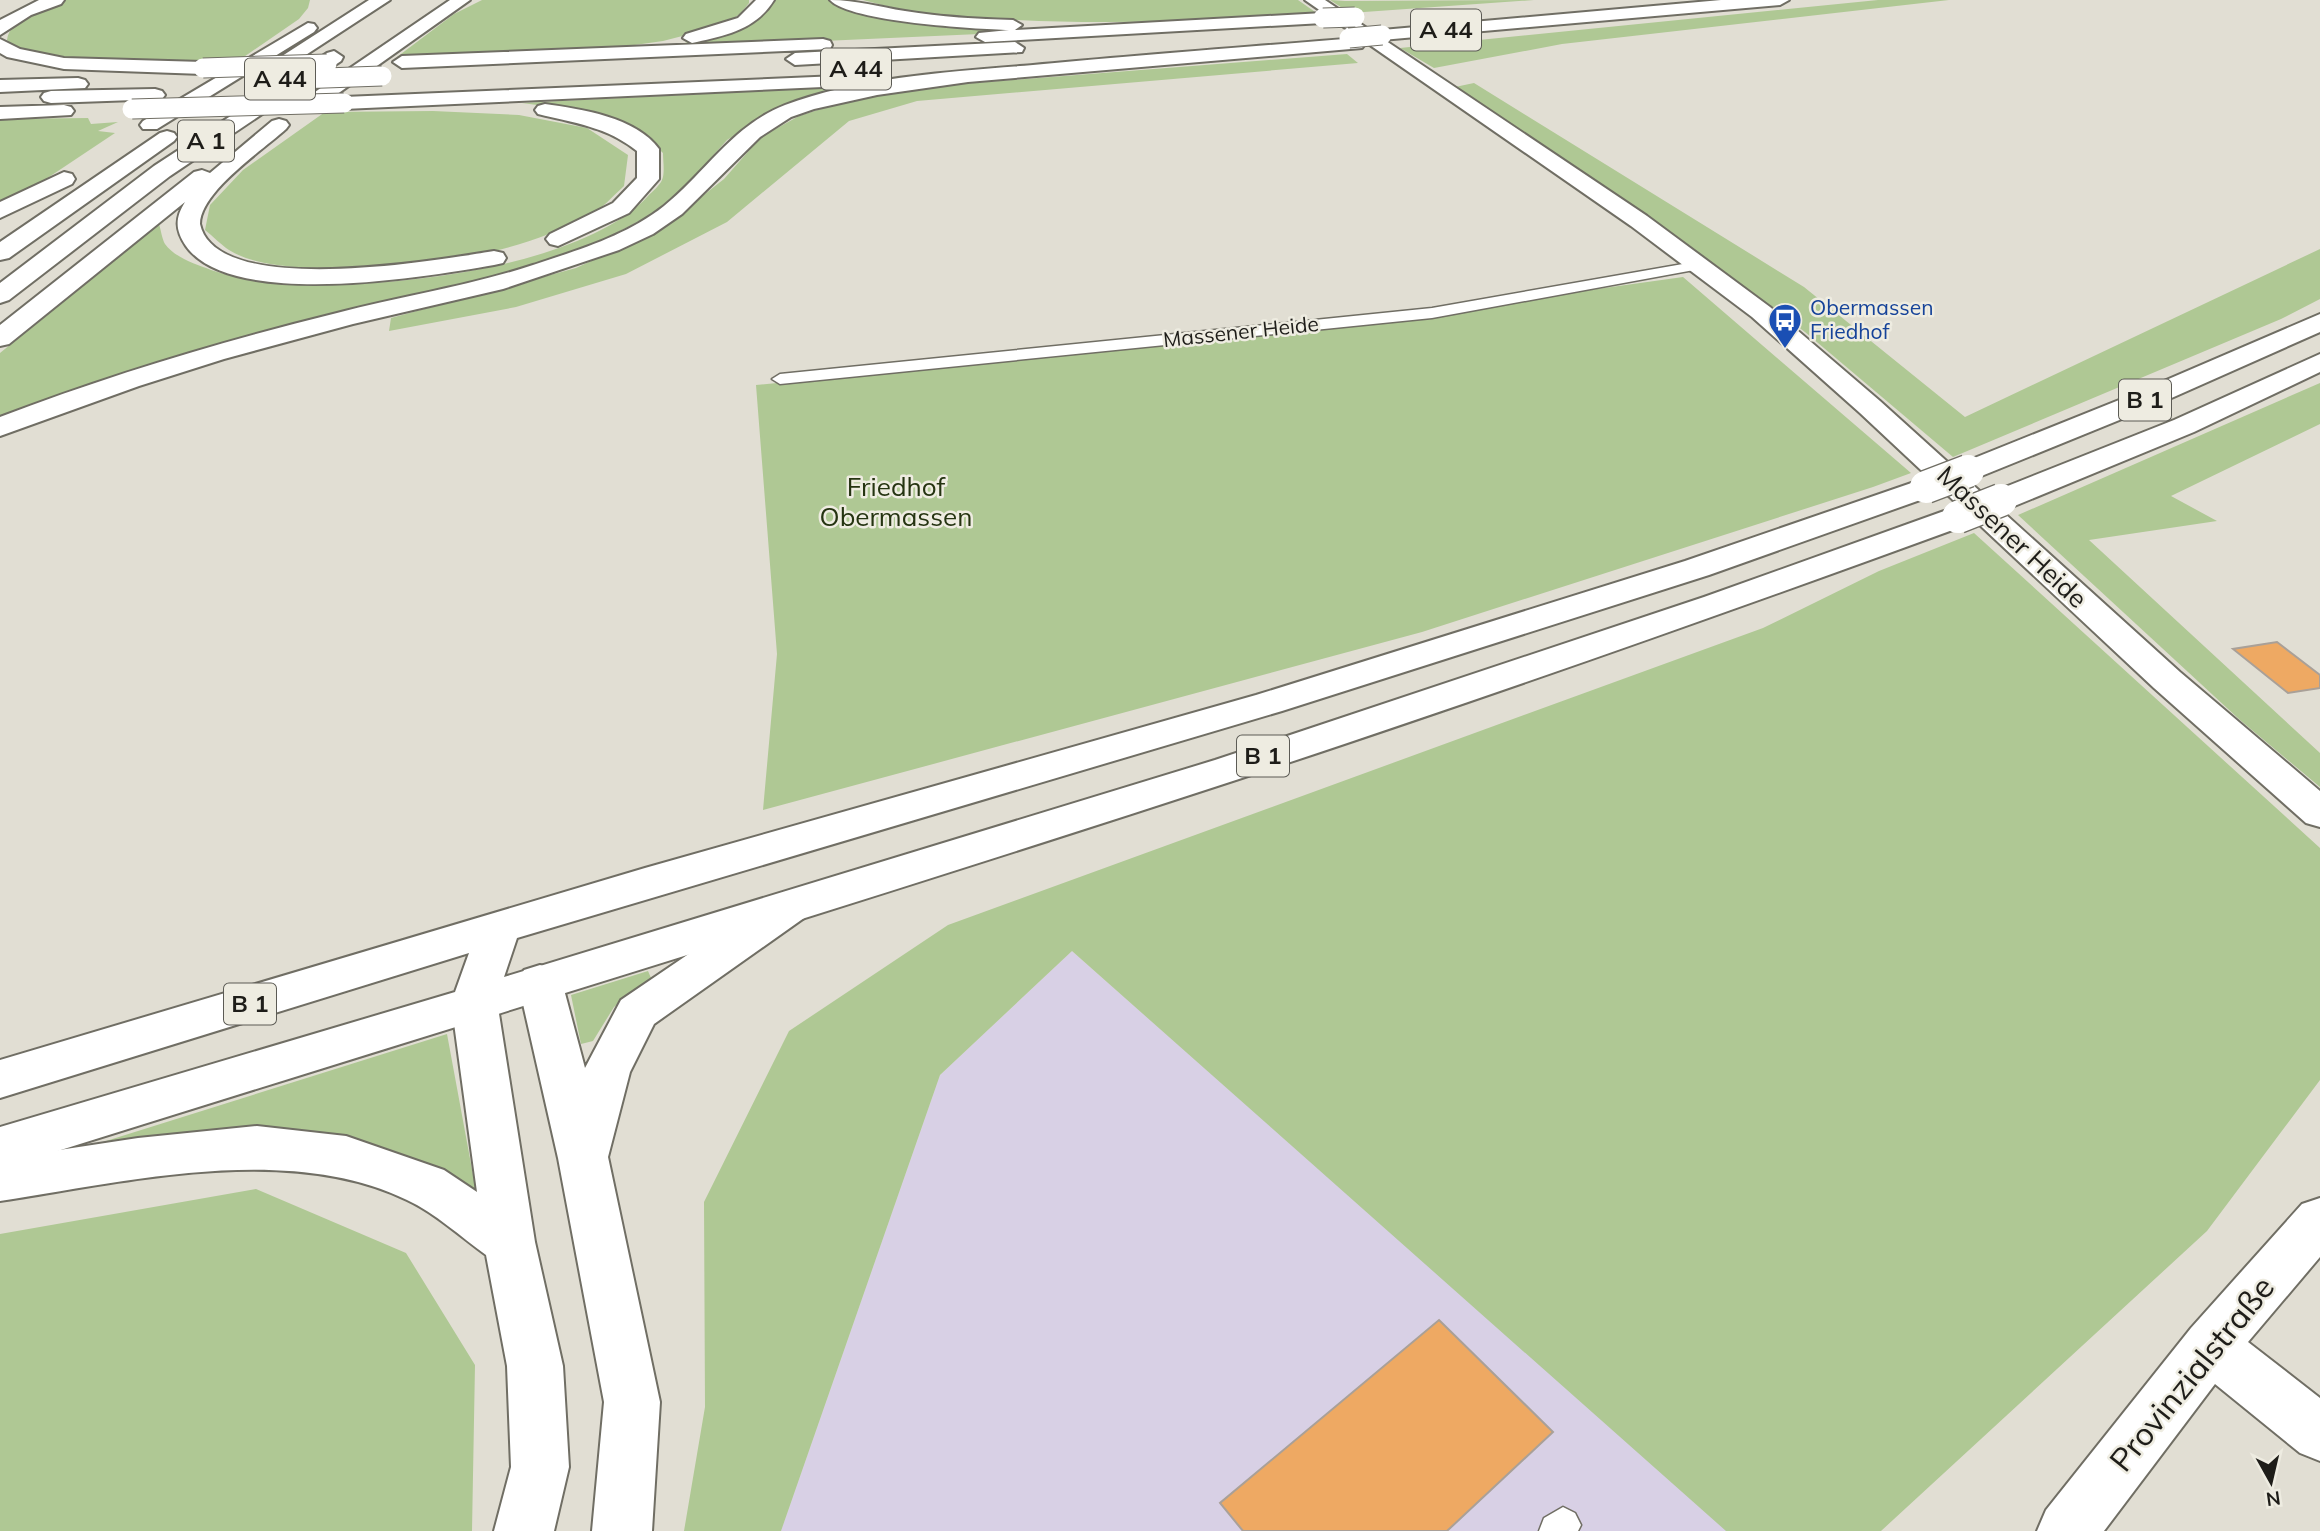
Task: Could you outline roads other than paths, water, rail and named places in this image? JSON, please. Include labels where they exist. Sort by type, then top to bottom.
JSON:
[{"type":"main road","points":[[0,30],[6,22],[55,0]]},
{"type":"main road","points":[[133,135],[355,0]]},
{"type":"main road","name":"A 1","points":[[0,253],[159,142],[382,0]]},
{"type":"main road","points":[[0,338],[207,173],[461,0]]},
{"type":"main road","points":[[433,18],[471,0]]},
{"type":"main road","points":[[518,59],[607,52],[672,43],[736,24],[756,14],[765,0]]},
{"type":"main road","points":[[839,0],[894,14],[941,21],[1054,27],[1511,25],[1780,0]]},
{"type":"main road","points":[[1434,12],[1600,5],[1652,0]]},
{"type":"main road","name":"A 44","points":[[0,86],[382,76],[901,54],[1335,25],[1372,27],[1600,5]]},
{"type":"main road","points":[[260,56],[306,19],[314,8]]},
{"type":"main road","points":[[0,427],[86,393],[219,350],[536,272],[594,250],[639,231],[673,210],[724,156],[755,130],[785,112],[864,91],[923,82],[1091,65],[1335,25]]},
{"type":"main road","name":"A 44","points":[[0,98],[364,90],[835,70],[1335,25]]},
{"type":"main road","name":"Massener Heide","points":[[1335,25],[1700,265],[1811,354],[2167,680],[2320,813]]},
{"type":"main road","points":[[0,75],[518,59],[1155,27]]},
{"type":"main road","points":[[0,45],[2,49],[48,62],[203,68]]},
{"type":"main road","name":"A 1","points":[[0,295],[162,170],[346,50]]},
{"type":"main road","points":[[0,113],[344,103],[831,82],[1091,65]]},
{"type":"main road","points":[[344,103],[502,107],[570,113],[614,126],[631,134],[648,149],[648,179],[621,208],[588,226],[542,245]]},
{"type":"main road","points":[[279,125],[200,196],[188,218],[192,240],[205,252],[228,264],[265,272],[362,277],[426,270],[520,251]]},
{"type":"main road","points":[[0,211],[70,175],[0,224]]},
{"type":"main road","name":"B 1","points":[[0,1079],[658,879],[1282,699],[1697,568],[1968,471],[2151,397],[2320,322]]},
{"type":"main road","name":"B 1","points":[[0,1148],[789,907],[1476,688],[1736,600],[1958,517],[2184,426],[2320,362]]},
{"type":"main road","points":[[583,1158],[606,1072],[637,1012],[789,907]]},
{"type":"main road","points":[[499,928],[540,982],[583,1158],[632,1402],[622,1531]]},
{"type":"main road","points":[[499,928],[474,1002],[509,1242],[535,1366],[540,1467],[524,1531]]},
{"type":"main road","points":[[0,1180],[138,1159],[257,1147],[346,1157],[426,1185],[509,1242]]},
{"type":"main road","name":"Provinzialstraße","points":[[2067,1531],[2210,1346],[2320,1220]]},
{"type":"main road","points":[[2210,1346],[2320,1433]]},
{"type":"lane","name":"Massener Heide","points":[[780,379],[1432,313],[1700,265]]},
{"type":"place","name":"Obermassen Friedhof","points":[[1785,350]]},
{"type":"park label","name":"Friedhof Obermassen","points":[[896,502]]}]
